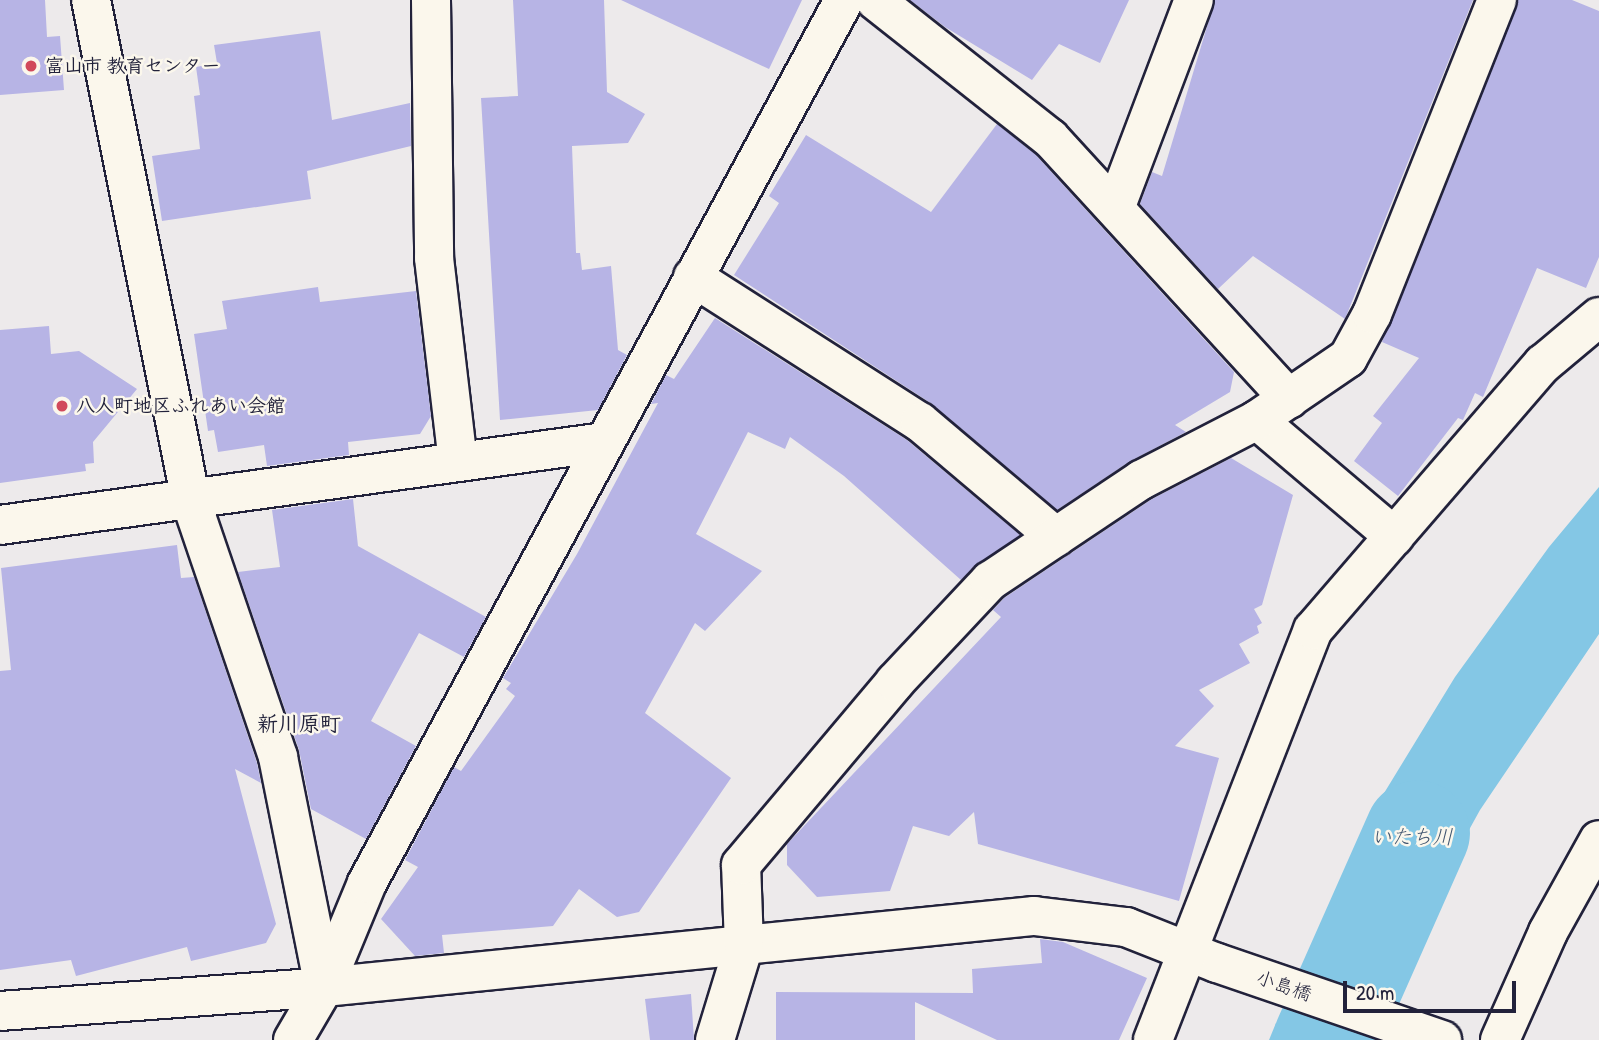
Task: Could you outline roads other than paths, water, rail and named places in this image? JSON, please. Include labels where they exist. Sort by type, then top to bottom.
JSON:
[{"type":"street","points":[[91,0],[191,501],[278,757],[324,987]]},
{"type":"street","points":[[431,0],[434,258],[458,462]]},
{"type":"street","points":[[293,1040],[324,987],[367,883],[844,0]]},
{"type":"street","points":[[875,0],[1050,138],[1116,206],[1289,399]]},
{"type":"street","points":[[1116,206],[1194,0]]},
{"type":"street","points":[[715,1040],[744,945],[741,865],[895,682],[990,581],[1141,480],[1256,420],[1348,358],[1372,314],[1497,0]]},
{"type":"street","points":[[693,277],[920,422],[1056,537]]},
{"type":"street","points":[[1153,1040],[1202,957],[1313,630],[1543,364],[1599,317]]},
{"type":"street","points":[[1256,420],[1394,536]]},
{"type":"street","points":[[0,525],[191,501],[604,442]]},
{"type":"street","points":[[1500,1040],[1548,932],[1599,840]]},
{"type":"street","name":"小島橋","points":[[0,1012],[324,987],[1034,916],[1126,927],[1202,957],[1436,1038]]},
{"type":"water","name":"いたち川","points":[[1599,487],[1599,634],[1480,810],[1432,897],[1397,979],[1311,948],[1367,821],[1455,677],[1549,547]]},
{"type":"water","points":[[1276,1023],[1325,1040],[1269,1040]]},
{"type":"waterway","name":"いたち川","points":[[1325,1040],[1417,832]]},
{"type":"place","name":"富山市 教育センター","points":[[31,66]]},
{"type":"place","name":"八人町地区ふれあい会館","points":[[62,406]]},
{"type":"district","name":"新川原町","points":[[299,724]]}]
